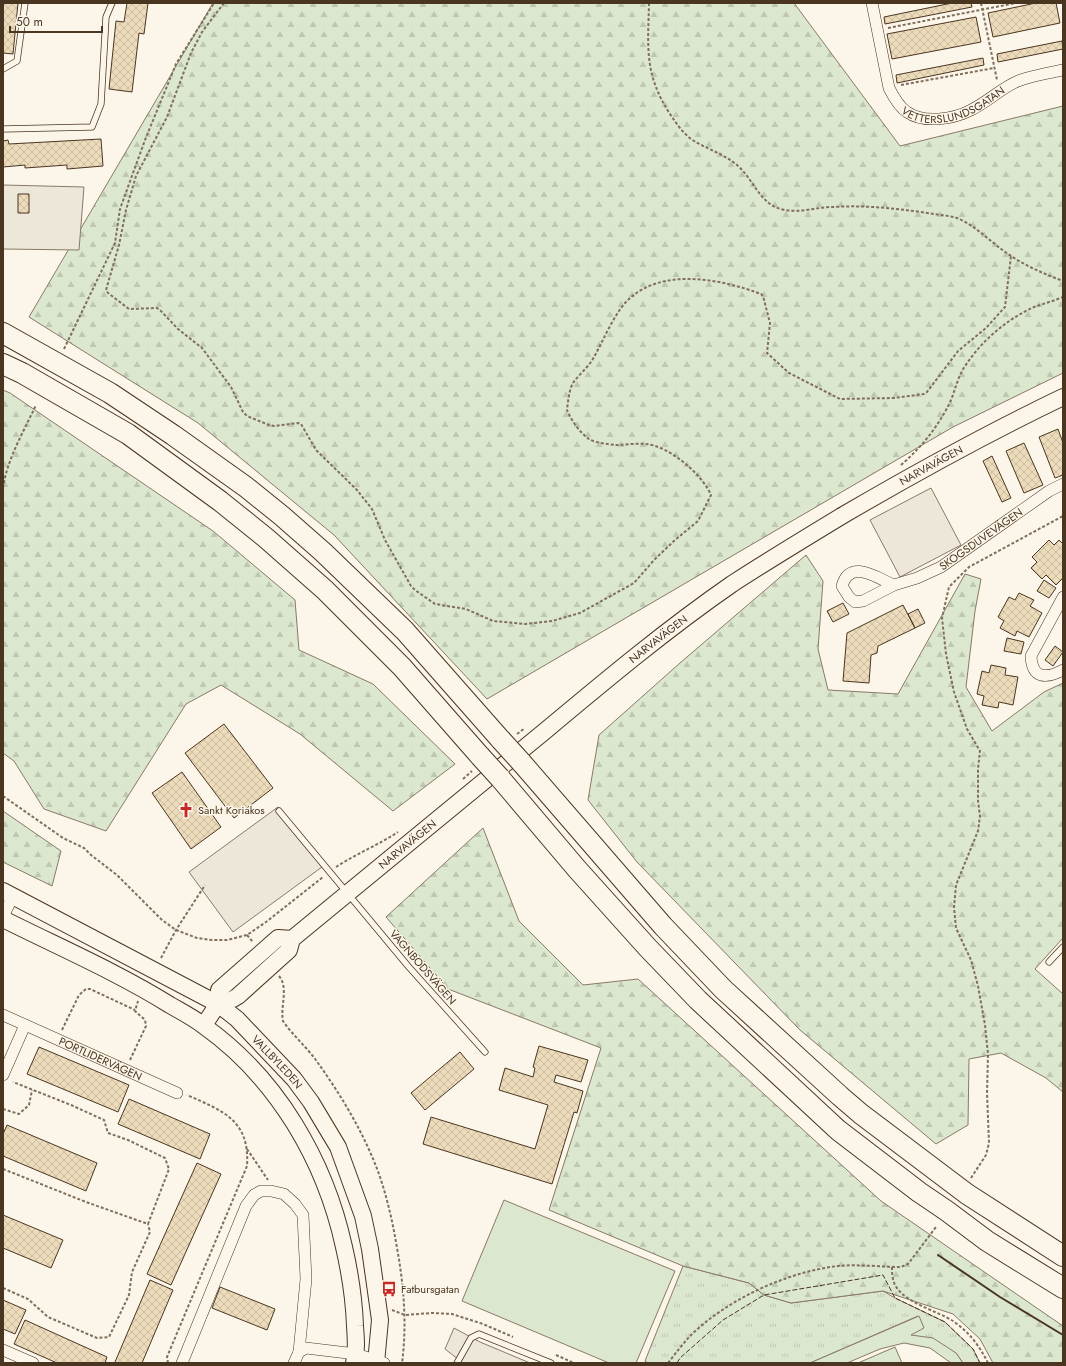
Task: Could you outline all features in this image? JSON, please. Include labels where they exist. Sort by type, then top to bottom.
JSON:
[{"type":"highway","points":[[3,334],[116,397],[173,435],[246,487],[324,552],[405,631],[674,938],[723,989],[861,1114],[967,1194],[1063,1256]]},
{"type":"highway","points":[[3,364],[22,373],[128,434],[220,501],[266,538],[325,590],[402,667],[500,778],[577,869],[648,948],[698,1000],[838,1130],[918,1192],[947,1211],[987,1241],[1063,1288]]},
{"type":"main road","name":"NARVAVÄGEN","points":[[218,1004],[233,999],[249,987],[289,950],[292,939],[592,691],[664,634],[732,585],[810,535],[916,472],[1063,397]]},
{"type":"main road","name":"VALLBYLEDEN","points":[[8,893],[218,1004],[237,1019],[294,1079],[311,1102],[338,1147],[363,1216],[370,1249],[380,1320],[379,1362]]},
{"type":"main road","name":"VALLBYLEDEN","points":[[3,918],[144,989],[204,1025],[231,1047],[259,1075],[294,1122],[309,1148],[323,1177],[333,1204],[349,1267],[354,1305],[355,1359]]},
{"type":"main road","points":[[204,1025],[218,1004],[218,990],[278,938],[292,939]]},
{"type":"main road","name":"NARVAVÄGEN","points":[[247,1029],[243,1006],[249,987]]},
{"type":"street","name":"VETTERSLUNDSGATAN","points":[[872,3],[889,88],[893,96],[906,112],[916,117],[932,119],[950,118],[971,110],[1018,81],[1063,70]]},
{"type":"street","name":"SKOGSDUVEVÄGEN","points":[[894,585],[916,578],[941,567],[1049,491],[1063,484]]},
{"type":"street","points":[[1063,597],[1031,656],[1031,665],[1041,676],[1047,677],[1063,670]]},
{"type":"street","points":[[3,918],[8,893]]},
{"type":"street","name":"PORTLIDERVÄGEN","points":[[3,1015],[177,1093]]},
{"type":"street","points":[[6,1078],[25,1025]]},
{"type":"street","points":[[182,1363],[246,1206],[254,1195],[261,1191],[284,1194],[295,1204],[303,1215],[306,1279],[299,1352],[294,1363]]},
{"type":"street","points":[[299,1352],[306,1348],[355,1359],[379,1362]]},
{"type":"street","points":[[3,1350],[33,1363]]},
{"type":"lane","points":[[3,69],[17,61],[26,3]]},
{"type":"lane","points":[[3,129],[92,127],[101,104],[106,17],[112,3]]},
{"type":"lane","name":"VAGNBODSVÄGEN","points":[[279,811],[408,966],[485,1052]]},
{"type":"lane","points":[[1048,962],[1063,947]]},
{"type":"lane","points":[[457,1363],[471,1338],[479,1334],[551,1363]]},
{"type":"path","points":[[62,354],[115,243],[120,209],[145,140],[176,64],[214,3]]},
{"type":"path","points":[[224,3],[202,32],[191,54],[167,117],[136,176],[126,210],[119,246],[106,290],[129,308],[157,308],[160,310],[178,329],[202,348],[231,387],[243,412],[247,416],[274,426],[298,423],[301,424],[316,450],[357,490],[372,509],[385,540],[411,586],[435,604],[466,609],[493,621],[525,624],[552,621],[580,613],[634,583],[654,560],[698,521],[711,495],[698,476],[678,457],[671,452],[647,444],[616,445],[590,440],[566,410],[573,384],[593,359],[606,333],[624,304],[650,285],[678,279],[706,279],[761,294],[763,296],[770,323],[767,353],[786,370],[840,399],[894,398],[924,394],[927,392],[958,351],[986,328],[1004,306],[1011,256]]},
{"type":"path","points":[[649,3],[648,60],[654,85],[665,107],[684,134],[692,140],[738,165],[768,203],[777,208],[790,211],[861,206],[890,208],[955,218],[969,224],[1011,256],[1043,273],[1063,281]]},
{"type":"path","points":[[981,3],[1000,92]]},
{"type":"path","points":[[878,30],[1016,3]]},
{"type":"path","points":[[889,88],[994,68]]},
{"type":"path","points":[[897,468],[914,453],[934,429],[951,398],[963,370],[985,342],[1016,316],[1034,307],[1063,297]]},
{"type":"path","points":[[3,488],[10,460],[36,405]]},
{"type":"path","points":[[970,1181],[986,1155],[990,1143],[987,1093],[988,1054],[985,1025],[978,986],[971,960],[956,928],[954,908],[956,886],[978,831],[980,816],[978,801],[978,770],[980,751],[967,729],[954,692],[946,654],[942,618],[949,587],[969,567],[1063,516]]},
{"type":"path","points":[[3,796],[63,838],[84,848],[117,875],[162,920],[176,930],[197,938],[212,940],[227,940],[247,935],[349,858],[388,839],[396,833]]},
{"type":"path","points":[[176,930],[205,885]]},
{"type":"path","points":[[57,1040],[79,995],[86,989],[90,989],[135,1010]]},
{"type":"path","points":[[3,1288],[28,1299],[48,1317],[97,1338],[109,1338],[129,1295],[132,1272],[150,1232],[148,1224],[169,1169],[165,1158],[128,1140],[108,1133],[104,1120],[6,1078]]},
{"type":"path","points":[[3,1108],[19,1114],[29,1105],[32,1090]]},
{"type":"path","points":[[177,1093],[181,1092],[222,1111],[229,1116],[240,1130],[247,1148],[275,1192]]},
{"type":"path","points":[[168,1363],[168,1357],[247,1166],[247,1148]]},
{"type":"path","points":[[3,1168],[86,1202],[148,1224]]},
{"type":"path","points":[[668,1363],[690,1336],[727,1307],[753,1292],[776,1282],[809,1272],[838,1266],[901,1267],[908,1264],[936,1227]]},
{"type":"path","points":[[892,1267],[893,1280],[896,1287],[902,1294],[957,1324],[971,1336],[980,1347],[988,1363]]},
{"type":"path","points":[[391,1310],[405,1315]]},
{"type":"green space","points":[[213,3],[794,3],[900,146],[1063,106],[1063,373],[953,427],[487,699],[334,535],[198,423],[29,317]]},
{"type":"green space","points":[[3,390],[10,393],[213,531],[295,600],[299,650],[373,684],[455,764],[393,811],[300,734],[221,685],[186,704],[106,831],[44,809],[14,761],[3,753]]},
{"type":"green space","points":[[806,555],[823,581],[818,649],[828,690],[898,694],[965,574],[981,579],[975,611],[966,687],[992,731],[1044,692],[1063,683],[1063,938],[1035,969],[1063,994],[1063,1092],[1046,1078],[1001,1053],[969,1059],[968,1125],[936,1144],[800,1030],[637,862],[588,800],[599,735]]},
{"type":"green space","points":[[3,811],[61,851],[52,886],[3,862]]},
{"type":"green space","points":[[483,828],[519,921],[583,985],[638,979],[881,1201],[1063,1326],[1063,1363],[993,1363],[980,1339],[953,1314],[883,1291],[791,1303],[764,1295],[749,1283],[683,1266],[549,1210],[601,1048],[448,989],[386,917]]},
{"type":"green space","points":[[504,1200],[675,1271],[636,1363],[609,1363],[462,1301]]},
{"type":"green space","points":[[683,1266],[749,1283],[764,1295],[791,1303],[883,1291],[945,1322],[973,1349],[980,1363],[963,1363],[956,1353],[910,1335],[918,1316],[810,1363],[648,1363],[645,1361]]},
{"type":"green space","points":[[919,1316],[924,1328],[911,1335],[933,1338],[956,1353],[963,1363],[951,1363],[930,1348],[904,1343],[880,1349],[847,1363],[810,1363]]},
{"type":"green space","points":[[895,1347],[902,1363],[858,1363]]},
{"type":"shaded area","points":[[3,185],[84,187],[79,250],[3,249]]},
{"type":"shaded area","points":[[931,488],[961,545],[900,577],[870,520]]},
{"type":"shaded area","points":[[278,807],[322,867],[233,932],[189,872]]},
{"type":"shaded area","points":[[454,1328],[480,1342],[530,1363],[463,1363],[445,1349]]},
{"type":"building","points":[[3,3],[18,3],[13,54],[3,53]]},
{"type":"building","points":[[127,3],[148,3],[144,34],[139,33],[132,92],[109,89],[116,21],[124,22]]},
{"type":"building","points":[[952,3],[971,3],[972,7],[885,24],[884,17]]},
{"type":"building","points":[[1036,3],[1056,3],[1060,23],[993,37],[988,13]]},
{"type":"building","points":[[976,17],[981,42],[892,59],[887,34]]},
{"type":"building","points":[[1062,41],[1063,49],[998,62],[997,54]]},
{"type":"building","points":[[983,58],[984,65],[897,83],[896,75]]},
{"type":"building","points":[[101,139],[103,166],[67,169],[67,165],[25,168],[25,165],[3,167],[3,141],[8,140],[9,144]]},
{"type":"building","points":[[18,194],[29,194],[29,213],[18,213]]},
{"type":"building","points":[[1058,429],[1063,443],[1063,475],[1055,478],[1039,437]]},
{"type":"building","points":[[1024,443],[1043,485],[1024,493],[1006,451]]},
{"type":"building","points":[[992,456],[1011,498],[1002,502],[983,461]]},
{"type":"building","points":[[1049,540],[1054,545],[1059,540],[1063,544],[1063,578],[1056,585],[1046,575],[1042,579],[1031,568],[1037,562],[1032,557]]},
{"type":"building","points":[[1044,580],[1056,588],[1049,598],[1037,591]]},
{"type":"building","points":[[1019,593],[1034,600],[1030,606],[1042,613],[1029,637],[1017,631],[1015,636],[1000,628],[1004,621],[998,617],[1009,597],[1015,600]]},
{"type":"building","points":[[843,603],[849,614],[833,622],[827,611]]},
{"type":"building","points":[[903,605],[915,628],[878,646],[877,653],[871,655],[869,683],[843,681],[847,633]]},
{"type":"building","points":[[918,609],[925,623],[915,628],[908,614]]},
{"type":"building","points":[[1007,638],[1024,642],[1021,654],[1004,651]]},
{"type":"building","points":[[1055,646],[1063,652],[1053,666],[1045,660]]},
{"type":"building","points":[[991,665],[1006,668],[1005,675],[1018,677],[1013,705],[999,702],[998,708],[982,705],[984,696],[977,694],[982,671],[989,673]]},
{"type":"building","points":[[224,724],[273,788],[234,818],[185,753]]},
{"type":"building","name":"Sankt Koriakos","points":[[182,772],[221,827],[191,849],[152,793]]},
{"type":"building","points":[[539,1046],[588,1060],[581,1082],[556,1075],[554,1082],[583,1091],[577,1113],[574,1112],[552,1184],[423,1144],[431,1117],[535,1149],[548,1105],[499,1090],[505,1068],[533,1077],[535,1068],[533,1067]]},
{"type":"building","points":[[39,1047],[129,1085],[118,1112],[27,1074]]},
{"type":"building","points":[[460,1052],[474,1069],[425,1110],[411,1093]]},
{"type":"building","points":[[129,1099],[210,1134],[200,1159],[118,1124]]},
{"type":"building","points":[[7,1125],[97,1163],[86,1191],[3,1156],[3,1134]]},
{"type":"building","points":[[197,1163],[221,1174],[171,1285],[147,1274]]},
{"type":"building","points":[[3,1215],[63,1240],[51,1268],[3,1248]]},
{"type":"building","points":[[150,1280],[173,1290],[142,1363],[117,1363],[115,1362]]},
{"type":"building","points":[[220,1287],[275,1309],[267,1330],[212,1308]]},
{"type":"building","points":[[3,1300],[26,1310],[15,1334],[3,1329]]},
{"type":"building","points":[[25,1320],[107,1357],[105,1363],[57,1363],[14,1344]]},
{"type":"fence","points":[[677,1363],[680,1358],[723,1320],[764,1295],[883,1275],[895,1298],[945,1322],[973,1349],[980,1363]]},
{"type":"wall","points":[[938,1255],[1000,1297],[1063,1335]]},
{"type":"place","name":"Sankt Koriakos","points":[[186,810]]},
{"type":"place","name":"Fatbursgatan","points":[[389,1289]]}]
